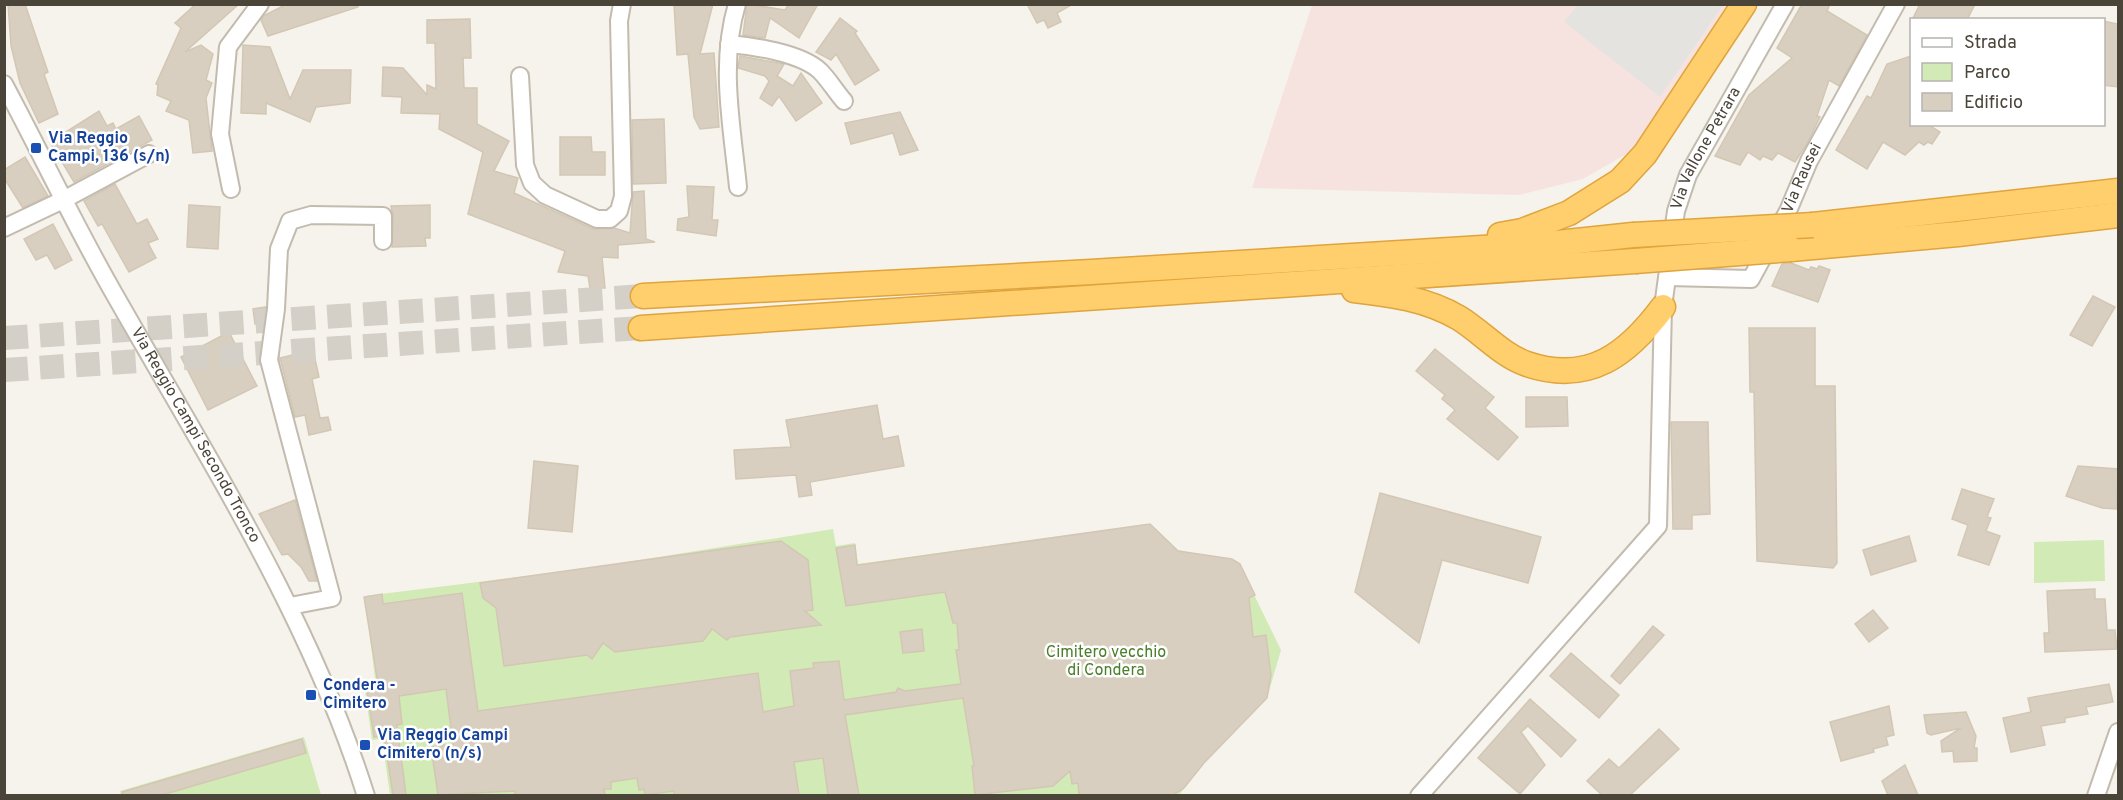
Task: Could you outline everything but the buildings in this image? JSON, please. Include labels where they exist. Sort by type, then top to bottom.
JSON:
[{"type":"highway","points":[[1423,250],[1522,231],[1569,213],[1620,181],[1645,154],[1744,4]]},
{"type":"highway","points":[[643,296],[1548,244],[1633,235],[1813,225],[2118,191]]},
{"type":"highway","points":[[641,328],[1274,283],[1635,261],[1947,236],[2118,215]]},
{"type":"highway","points":[[1274,283],[1394,294],[1430,304],[1459,318],[1503,351],[1527,364],[1564,371],[1591,367],[1614,357],[1641,337],[1663,307]]},
{"type":"street","points":[[231,189],[220,134],[228,47],[260,4]]},
{"type":"street","points":[[520,76],[525,165],[532,183],[545,195],[597,219],[610,219],[619,211],[623,196],[619,21],[622,4]]},
{"type":"street","points":[[737,4],[729,44],[727,76],[738,187]]},
{"type":"street","name":"Via Vallone Petrara","points":[[1419,795],[1658,526],[1663,307],[1676,211],[1688,175],[1785,4]]},
{"type":"street","name":"Via Rausei","points":[[1668,277],[1751,279],[1788,211],[1809,161],[1896,4]]},
{"type":"street","points":[[729,44],[758,46],[818,69],[844,101]]},
{"type":"street","name":"Via Reggio Campi Secondo Tronco","points":[[4,84],[115,296],[185,413],[290,606],[347,735],[366,795]]},
{"type":"street","points":[[4,228],[65,199],[149,154]]},
{"type":"street","points":[[290,606],[332,598],[269,360],[276,309],[279,249],[290,221],[311,215],[383,216],[383,241]]},
{"type":"street","points":[[2097,795],[2118,732]]},
{"type":"shaded area","points":[[1312,5],[1729,5],[1630,152],[1583,179],[1519,195],[1252,188]]},
{"type":"shaded area","points":[[1578,5],[1723,5],[1660,97],[1564,22]]},
{"type":"green space","name":"Cimitero vecchio di Condera","points":[[1147,524],[1155,528],[1178,550],[1238,562],[1281,650],[1267,698],[1204,763],[1179,795],[390,795],[382,739],[372,740],[365,691],[376,687],[365,596],[597,567],[833,529],[836,546],[855,543],[858,564]]},
{"type":"green space","points":[[2104,540],[2105,581],[2034,583],[2034,542]]},
{"type":"green space","points":[[304,737],[321,795],[121,796],[120,791]]},
{"type":"tunnel","points":[[4,338],[643,296]]},
{"type":"tunnel","points":[[4,370],[641,328]]},
{"type":"place","name":"Via Reggio Campi, 136 (s/n)","points":[[36,148]]},
{"type":"place","name":"Condera - Cimitero","points":[[311,695]]},
{"type":"place","name":"Via Reggio Campi Cimitero (n/s)","points":[[365,745]]}]
